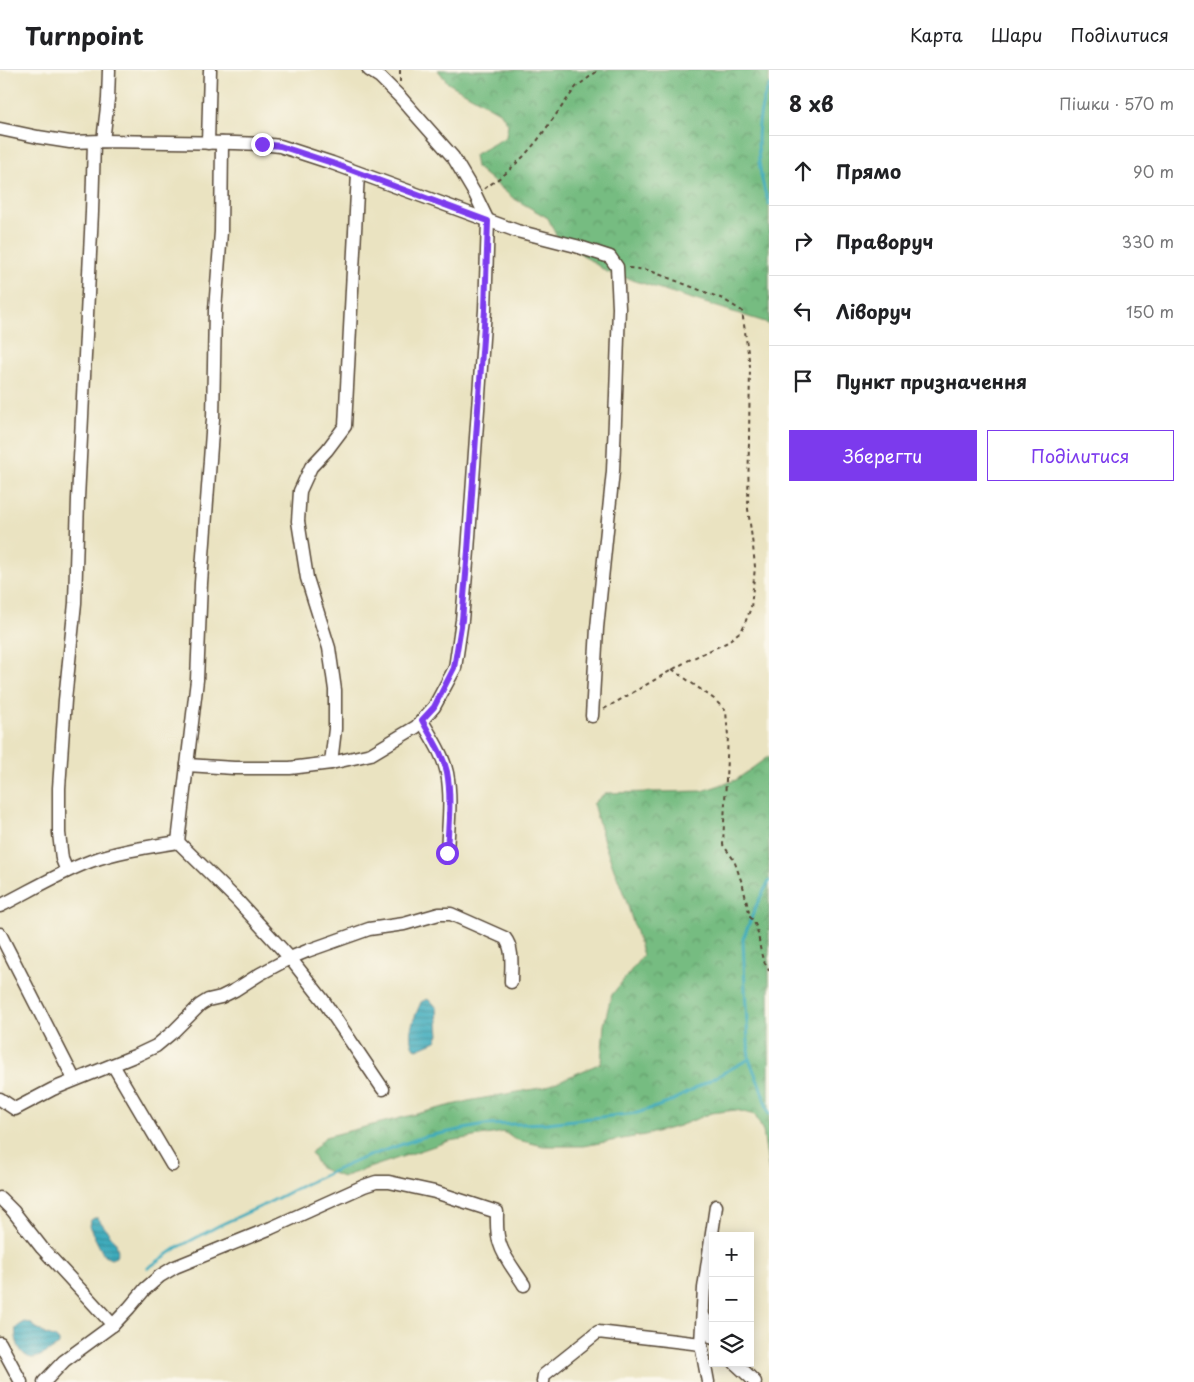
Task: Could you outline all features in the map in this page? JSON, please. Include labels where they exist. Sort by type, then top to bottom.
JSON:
[{"type":"street","points":[[67,871],[62,859],[59,833],[59,788],[65,700],[75,603],[78,499],[92,212],[98,142],[108,99],[109,70]]},
{"type":"street","points":[[208,143],[210,70]]},
{"type":"street","points":[[186,765],[234,768],[290,768],[331,763],[371,754],[416,727],[434,707],[454,668],[462,620],[468,551],[485,310],[488,221],[476,194],[453,157],[400,97],[380,77],[368,70]]},
{"type":"street","points":[[0,129],[70,142],[222,143],[280,146],[517,231],[610,257],[617,267],[619,308],[613,471],[597,628],[592,716]]},
{"type":"street","points":[[178,842],[197,680],[201,582],[213,420],[215,310],[221,232],[222,143]]},
{"type":"street","points":[[331,763],[335,729],[335,690],[329,648],[307,578],[298,521],[300,491],[311,467],[345,426],[358,173]]},
{"type":"street","points":[[422,720],[437,747],[446,772],[449,798],[447,853]]},
{"type":"street","points":[[0,906],[67,871],[91,861],[123,851],[178,842]]},
{"type":"street","points":[[178,842],[290,958],[323,1000],[383,1089]]},
{"type":"street","points":[[0,1099],[16,1110],[53,1089],[137,1055],[156,1046],[200,1005],[208,1000],[235,990],[290,958],[369,929],[404,924],[439,914],[451,914],[505,938],[509,943],[511,954],[511,982]]},
{"type":"street","points":[[0,934],[74,1080]]},
{"type":"street","points":[[113,1065],[172,1165]]},
{"type":"street","points":[[44,1382],[64,1361],[113,1325],[145,1289],[160,1276],[175,1267],[376,1182],[389,1182],[435,1192],[497,1212],[500,1244],[524,1285]]},
{"type":"street","points":[[0,1198],[13,1211],[42,1248],[113,1325]]},
{"type":"street","points":[[708,1382],[701,1344],[704,1288],[716,1206]]},
{"type":"street","points":[[703,1314],[709,1328]]},
{"type":"street","points":[[543,1382],[544,1375],[598,1332],[701,1344]]},
{"type":"street","points":[[0,1343],[21,1382]]},
{"type":"street","points":[[739,1367],[755,1382]]},
{"type":"path","points":[[476,194],[511,168],[537,141],[576,87],[598,70]]},
{"type":"path","points":[[592,716],[672,670],[726,643],[742,630],[751,608],[755,567],[748,509],[750,366],[742,311],[723,299],[648,270],[617,267]]},
{"type":"path","points":[[672,670],[714,699],[726,710],[728,736],[723,845],[734,860],[743,886],[750,917],[753,920],[762,957],[769,971]]},
{"type":"green space","points":[[438,70],[769,70],[769,325],[765,322],[607,272],[557,237],[548,218],[513,198],[476,167],[474,155],[506,137],[508,124],[501,113],[448,83]]},
{"type":"green space","points":[[769,756],[769,1172],[763,1131],[755,1115],[736,1110],[711,1113],[679,1126],[645,1135],[583,1146],[543,1146],[514,1139],[504,1132],[449,1141],[342,1177],[320,1168],[311,1153],[325,1137],[468,1101],[545,1087],[601,1063],[604,1025],[611,996],[643,955],[593,804],[605,793],[702,791],[736,780]]},
{"type":"water","points":[[427,999],[437,1008],[439,1035],[436,1041],[417,1049],[413,1047],[411,1041],[411,1030],[421,1002]]},
{"type":"water","points":[[98,1218],[116,1243],[118,1251],[116,1257],[111,1259],[104,1256],[89,1226],[90,1221]]},
{"type":"water","points":[[24,1322],[30,1323],[45,1334],[56,1338],[59,1341],[59,1345],[44,1355],[34,1358],[25,1355],[17,1342],[16,1332],[16,1328]]},
{"type":"waterway","points":[[769,86],[760,114],[758,145],[761,176],[769,204]]},
{"type":"waterway","points":[[769,881],[756,906],[743,939],[749,1059],[769,1114]]},
{"type":"waterway","points":[[148,1268],[177,1248],[305,1184],[363,1158],[423,1137],[485,1125],[547,1123],[637,1113],[668,1103],[749,1059]]},
{"type":"route","points":[[262,144],[280,146],[332,163],[488,221],[485,310],[462,620],[454,668],[434,707],[422,720],[437,747],[446,772],[449,798],[447,853]]}]
